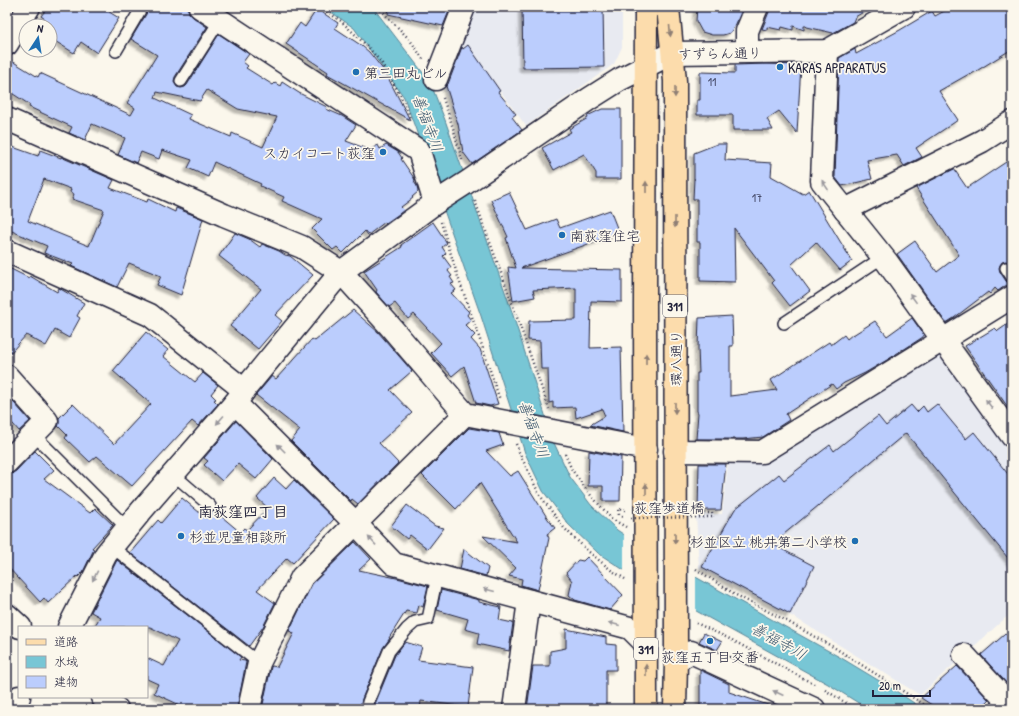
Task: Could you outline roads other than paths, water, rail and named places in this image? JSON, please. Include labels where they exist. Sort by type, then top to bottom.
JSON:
[{"type":"main road","name":"311","points":[[633,7],[646,67]]},
{"type":"main road","name":"環八通り","points":[[646,7],[646,709]]},
{"type":"main road","name":"環八通り","points":[[668,8],[675,82],[675,450],[684,563],[675,606],[675,709]]},
{"type":"street","points":[[7,44],[29,7]]},
{"type":"street","points":[[200,7],[419,151],[437,202]]},
{"type":"street","points":[[436,79],[464,7]]},
{"type":"street","points":[[747,52],[747,31],[757,7]]},
{"type":"street","name":"すずらん通り","points":[[70,626],[106,554],[240,396],[341,272],[437,202],[589,99],[619,80],[672,53],[827,51],[904,7]]},
{"type":"street","points":[[827,51],[822,181],[883,257],[1012,436]]},
{"type":"street","points":[[7,119],[217,212],[302,247],[341,272],[389,325],[465,414],[646,449]]},
{"type":"street","points":[[845,210],[982,140],[1012,122]]},
{"type":"street","points":[[7,251],[150,315],[240,396],[394,564],[630,628],[646,644]]},
{"type":"street","points":[[675,450],[762,452],[1012,297]]},
{"type":"street","points":[[7,376],[47,421],[7,462]]},
{"type":"street","points":[[249,709],[259,663],[302,577],[465,414]]},
{"type":"street","points":[[514,709],[529,601]]},
{"type":"street","points":[[7,615],[19,626]]},
{"type":"street","points":[[676,661],[691,652],[814,709]]},
{"type":"street","points":[[964,655],[1006,702]]},
{"type":"street","points":[[7,708],[18,698]]},
{"type":"street","points":[[103,698],[117,709]]},
{"type":"lane","points":[[116,51],[142,7]]},
{"type":"lane","points":[[181,81],[220,20]]},
{"type":"lane","points":[[784,323],[883,257]]},
{"type":"lane","points":[[34,434],[127,528]]},
{"type":"lane","points":[[174,474],[210,506]]},
{"type":"lane","points":[[112,547],[259,663]]},
{"type":"lane","points":[[367,709],[368,702],[389,651],[407,629],[415,622],[428,619],[437,576]]},
{"type":"water","name":"善福寺川","points":[[324,7],[371,7],[375,10],[430,82],[445,120],[510,306],[554,443],[570,477],[591,505],[617,530],[647,550],[843,659],[923,709],[868,709],[828,684],[633,576],[598,553],[568,524],[543,491],[525,453],[481,316],[404,97],[354,28]]},
{"type":"place","name":"KARAS APPARATUS","points":[[780,67]]},
{"type":"place","name":"第三田丸ビル","points":[[356,72]]},
{"type":"place","name":"スカイコート荻窪","points":[[383,152]]},
{"type":"place","name":"南荻窪住宅","points":[[562,235]]},
{"type":"place","name":"杉並児童相談所","points":[[181,536]]},
{"type":"place","name":"杉並区立 桃井第二小学校","points":[[855,541]]},
{"type":"place","name":"荻窪五丁目交番","points":[[710,641]]},
{"type":"district","name":"南荻窪四丁目","points":[[243,511]]}]
